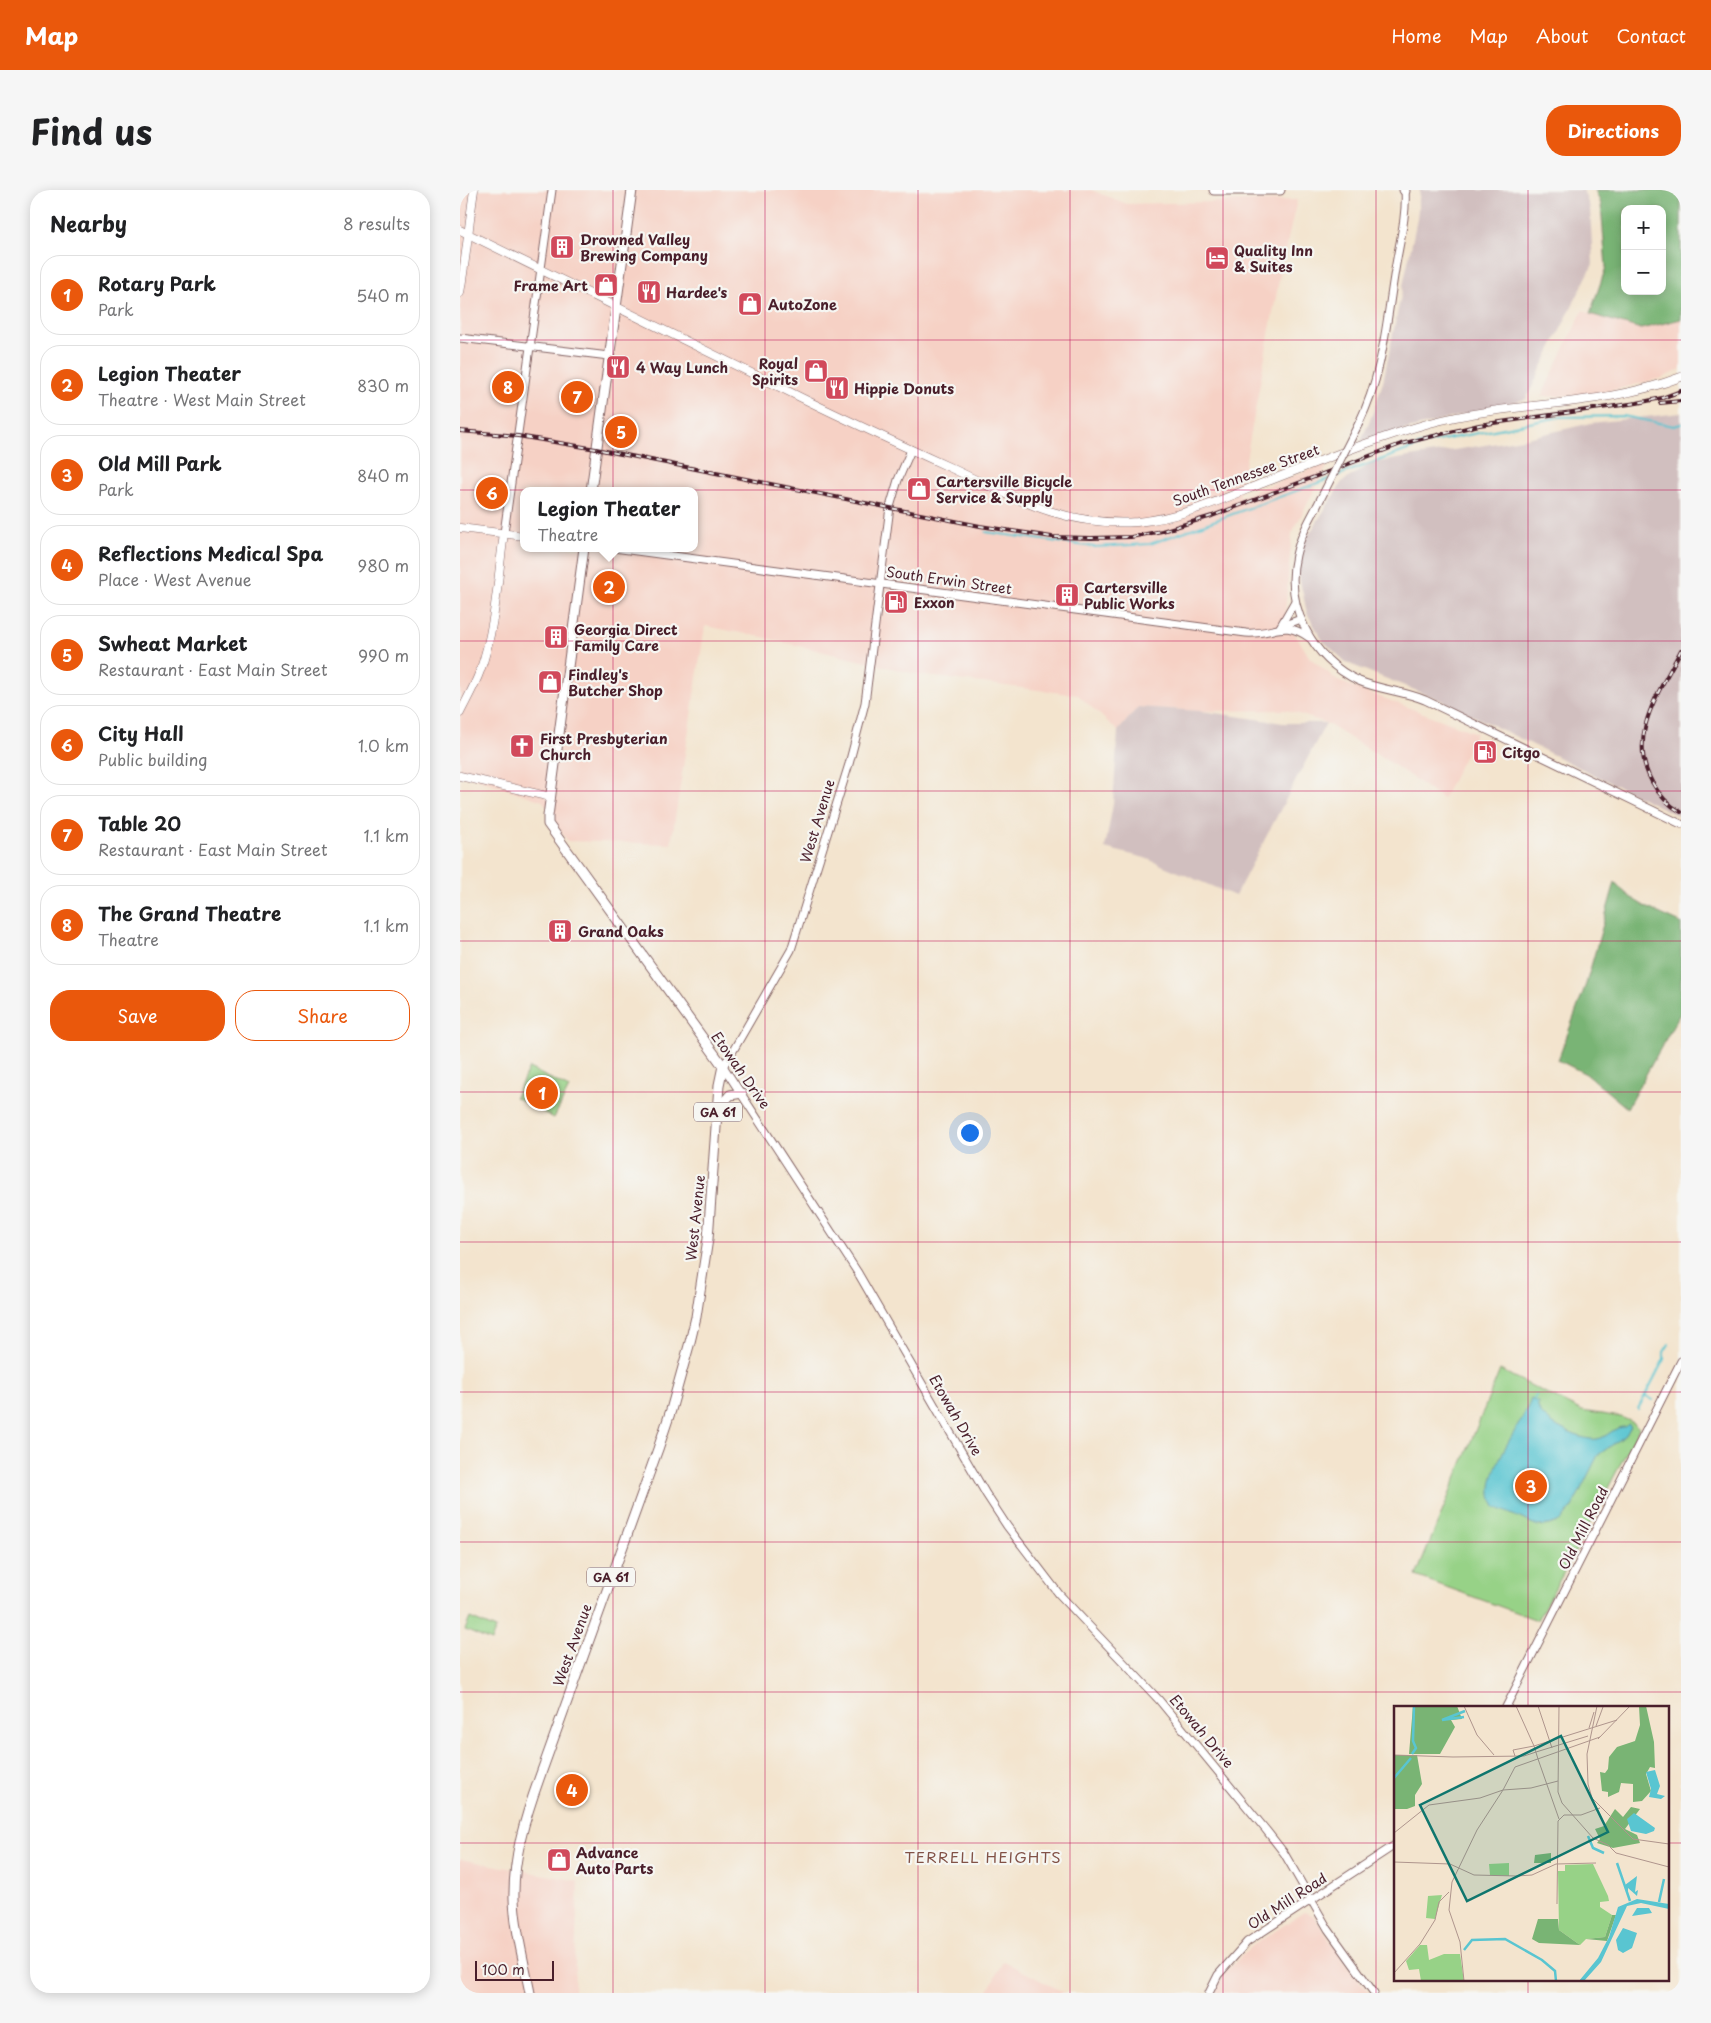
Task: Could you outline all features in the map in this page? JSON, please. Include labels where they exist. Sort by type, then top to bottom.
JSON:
[{"type":"main road","points":[[460,293],[474,190]]},
{"type":"main road","points":[[591,487],[632,190]]},
{"type":"main road","points":[[1214,190],[1280,190]]},
{"type":"main road","name":"South Tennessee Street","points":[[460,230],[616,308],[910,450],[1025,503],[1048,512],[1094,522],[1141,521],[1169,517],[1376,440],[1439,421],[1494,411],[1592,399],[1635,391],[1681,376]]},
{"type":"main road","points":[[460,528],[520,535]]},
{"type":"main road","points":[[460,713],[476,682],[484,659],[504,533]]},
{"type":"main road","points":[[460,776],[551,797],[583,552]]},
{"type":"main road","name":"Etowah Drive","points":[[551,797],[548,824],[723,1066]]},
{"type":"main road","name":"West Avenue","points":[[530,1993],[519,1942],[514,1900],[520,1837],[538,1779],[671,1410],[690,1342],[706,1257],[723,1066]]},
{"type":"main road","points":[[718,1109],[730,1095],[742,1093]]},
{"type":"street","points":[[504,533],[552,190]]},
{"type":"street","points":[[1404,190],[1403,222],[1379,368],[1373,392],[1304,532],[1296,554],[1294,578],[1296,600],[1301,619],[1310,638],[1328,661],[1360,681],[1379,688],[1404,692],[1425,700],[1681,824]]},
{"type":"street","points":[[460,338],[609,356]]},
{"type":"street","name":"West Avenue","points":[[723,1066],[775,980],[795,940],[861,722],[890,507],[895,487],[910,450]]},
{"type":"street","name":"South Erwin Street","points":[[644,552],[1246,633],[1280,627],[1301,619]]},
{"type":"street","points":[[1296,600],[1280,627],[1294,629],[1310,638]]},
{"type":"street","name":"Etowah Drive","points":[[723,1066],[858,1273],[959,1448],[1007,1526],[1059,1594],[1165,1707],[1284,1853],[1337,1943],[1374,1993]]},
{"type":"street","name":"Old Mill Road","points":[[1507,1706],[1681,1361]]},
{"type":"street","name":"Old Mill Road","points":[[1209,1993],[1218,1975],[1247,1942],[1394,1846]]},
{"type":"shaded area","points":[[460,190],[1091,190],[1127,204],[1297,200],[1282,264],[1239,497],[1329,462],[1292,533],[1285,612],[1295,634],[1310,658],[1338,681],[1476,733],[1443,799],[1394,765],[1326,723],[1287,710],[1201,711],[1138,707],[1118,731],[1078,695],[920,675],[762,637],[705,626],[671,844],[567,841],[543,801],[460,773]]},
{"type":"shaded area","points":[[1420,190],[1583,190],[1590,208],[1593,264],[1526,399],[1361,441],[1383,382],[1417,219]]},
{"type":"shaded area","points":[[1583,310],[1590,314],[1641,329],[1681,319],[1681,369],[1662,378],[1597,394],[1541,397]]},
{"type":"shaded area","points":[[1681,413],[1681,817],[1445,702],[1347,663],[1323,641],[1307,613],[1295,557],[1342,482],[1372,463],[1523,439],[1591,423]]},
{"type":"shaded area","points":[[1138,707],[1201,711],[1283,723],[1326,723],[1235,896],[1145,858],[1105,848],[1113,804],[1118,731]]},
{"type":"shaded area","points":[[460,1859],[578,1881],[574,1993],[460,1993]]},
{"type":"shaded area","points":[[1304,1912],[1314,1916],[1349,1969],[1370,1993],[1214,1993],[1222,1976],[1249,1948]]},
{"type":"shaded area","points":[[1003,1961],[1065,1993],[987,1993]]},
{"type":"green space","points":[[1595,190],[1681,190],[1681,319],[1641,329],[1590,314],[1606,267],[1601,204]]},
{"type":"green space","points":[[1615,882],[1637,901],[1681,923],[1681,1012],[1627,1108],[1586,1074],[1558,1060],[1586,984]]},
{"type":"green space","points":[[529,1068],[569,1088],[554,1118],[515,1097]]},
{"type":"green space","points":[[1500,1370],[1582,1411],[1621,1417],[1634,1423],[1639,1428],[1571,1560],[1537,1620],[1416,1576]]},
{"type":"green space","points":[[470,1618],[496,1629],[491,1641],[465,1630]]},
{"type":"water","points":[[1531,1399],[1538,1402],[1538,1409],[1551,1422],[1581,1437],[1597,1439],[1604,1437],[1617,1428],[1625,1427],[1628,1424],[1631,1426],[1626,1435],[1598,1455],[1572,1507],[1561,1521],[1549,1525],[1538,1526],[1495,1507],[1491,1495],[1496,1467]]},
{"type":"waterway","points":[[1336,476],[1427,443],[1560,417],[1623,416],[1674,426],[1681,424]]},
{"type":"waterway","points":[[986,532],[1094,547],[1150,544],[1329,479]]},
{"type":"waterway","points":[[1638,1409],[1664,1359],[1664,1352],[1669,1344]]},
{"type":"waterway","points":[[1534,1399],[1536,1395]]},
{"type":"waterway","points":[[1646,1396],[1653,1400]]},
{"type":"railway","points":[[460,431],[518,436],[596,449],[980,526],[1052,537],[1131,537],[1162,531],[1212,516],[1401,444],[1479,425],[1637,403],[1662,398],[1681,391]]},
{"type":"railway","points":[[1660,403],[1681,401]]},
{"type":"railway","points":[[1681,650],[1649,714],[1644,731],[1643,748],[1645,765],[1652,782],[1668,803],[1681,812]]},
{"type":"place","name":"Drowned Valley Brewing Company","points":[[562,247]]},
{"type":"place","name":"Quality Inn & Suites","points":[[1217,258]]},
{"type":"place","name":"Frame Art","points":[[606,285]]},
{"type":"place","name":"Hardee's","points":[[649,292]]},
{"type":"place","name":"AutoZone","points":[[750,304]]},
{"type":"place","name":"4 Way Lunch","points":[[618,367]]},
{"type":"place","name":"Royal Spirits","points":[[816,371]]},
{"type":"place","name":"The Grand Theatre","points":[[508,387]]},
{"type":"place","name":"Hippie Donuts","points":[[837,388]]},
{"type":"place","name":"Table 20","points":[[577,397]]},
{"type":"place","name":"Swheat Market","points":[[621,432]]},
{"type":"place","name":"Cartersville Bicycle Service & Supply","points":[[919,489]]},
{"type":"place","name":"City Hall","points":[[492,493]]},
{"type":"place","name":"Legion Theater","points":[[609,587]]},
{"type":"place","name":"Cartersville Public Works","points":[[1067,595]]},
{"type":"place","name":"Exxon","points":[[896,602]]},
{"type":"place","name":"Georgia Direct Family Care","points":[[556,637]]},
{"type":"place","name":"Findley's Butcher Shop","points":[[550,682]]},
{"type":"place","name":"First Presbyterian Church","points":[[522,746]]},
{"type":"place","name":"Citgo","points":[[1485,752]]},
{"type":"place","name":"Grand Oaks","points":[[560,931]]},
{"type":"place","name":"Rotary Park","points":[[542,1093]]},
{"type":"place","name":"Old Mill Park","points":[[1531,1486]]},
{"type":"place","name":"Reflections Medical Spa","points":[[572,1790]]},
{"type":"place","name":"Advance Auto Parts","points":[[559,1860]]},
{"type":"district","name":"TERRELL HEIGHTS","points":[[983,1856]]}]
